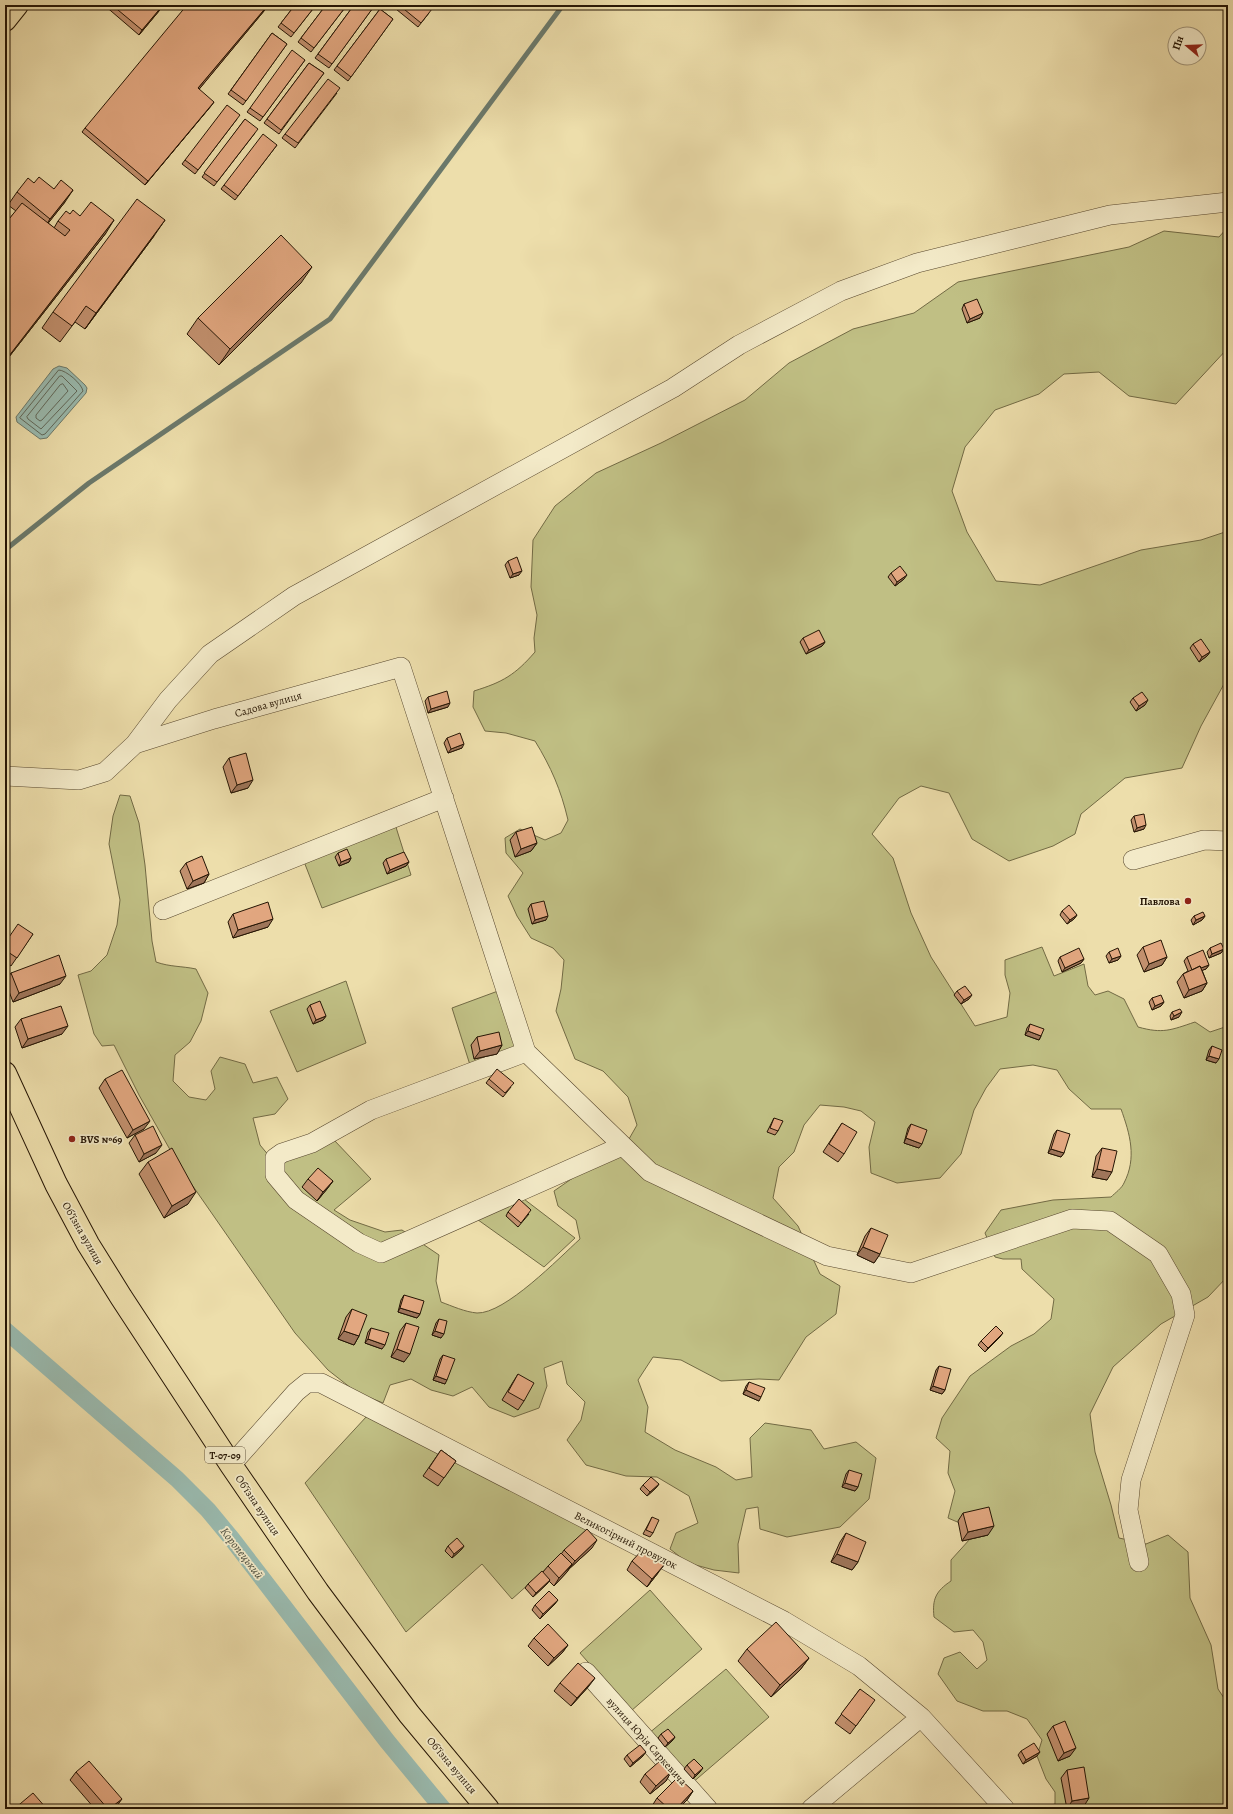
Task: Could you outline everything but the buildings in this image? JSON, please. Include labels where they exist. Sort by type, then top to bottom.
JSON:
[{"type":"main road","points":[[5,20],[17,5]]},
{"type":"main road","name":"Обʼїзна вулиця","points":[[5,1073],[56,1184],[88,1244],[231,1465],[318,1592],[405,1708],[488,1809]]},
{"type":"street","points":[[5,776],[79,780],[105,772],[135,744],[168,700],[210,654],[294,596],[673,388],[740,345],[841,291],[917,263],[1110,215],[1228,202]]},
{"type":"street","name":"Садова вулиця","points":[[135,744],[214,719],[401,667],[444,798]]},
{"type":"street","points":[[163,910],[444,798],[526,1052],[650,1172],[827,1256],[910,1273],[1072,1219],[1110,1221],[1158,1254],[1181,1294],[1185,1316],[1131,1480],[1128,1510],[1139,1562]]},
{"type":"street","points":[[1133,860],[1204,840],[1228,841]]},
{"type":"street","points":[[526,1052],[371,1110],[312,1143],[282,1153],[275,1158],[275,1175],[296,1200],[359,1243],[381,1253],[622,1146]]},
{"type":"street","name":"Великогірний провулок","points":[[231,1465],[296,1392],[308,1383],[321,1383],[784,1621],[859,1666],[921,1717],[1005,1809]]},
{"type":"street","name":"вулиця Юрія Сяркевича","points":[[586,1672],[708,1809]]},
{"type":"street","points":[[811,1809],[921,1717]]},
{"type":"shaded area","points":[[1228,227],[1228,348],[1176,404],[1129,396],[1099,372],[1064,374],[1039,394],[995,410],[965,447],[952,491],[967,532],[996,581],[1040,585],[1141,550],[1201,540],[1228,531],[1228,680],[1224,684],[1201,726],[1182,768],[1125,778],[1081,814],[1075,834],[1053,846],[1009,861],[972,839],[949,793],[921,786],[899,798],[872,834],[893,858],[911,913],[931,957],[975,1026],[1007,1017],[1010,993],[1005,975],[1005,960],[1042,947],[1054,976],[1084,964],[1088,986],[1095,995],[1108,991],[1124,999],[1138,1027],[1161,1031],[1195,1022],[1210,1032],[1225,1027],[1228,1029],[1228,1276],[1208,1297],[1161,1324],[1113,1367],[1090,1414],[1095,1452],[1119,1538],[1146,1544],[1168,1535],[1188,1552],[1190,1598],[1211,1645],[1218,1689],[1228,1704],[1228,1809],[1038,1809],[1055,1804],[1055,1792],[1046,1779],[1037,1756],[1042,1740],[1027,1719],[1007,1711],[983,1711],[957,1701],[938,1674],[944,1658],[960,1652],[977,1669],[987,1660],[983,1642],[973,1630],[954,1632],[934,1617],[934,1605],[936,1596],[942,1588],[951,1581],[951,1560],[970,1539],[988,1535],[948,1518],[955,1491],[948,1473],[950,1451],[936,1438],[942,1418],[970,1376],[1011,1346],[1034,1334],[1051,1319],[1054,1299],[1022,1269],[1021,1259],[1003,1259],[995,1257],[985,1233],[1001,1210],[1053,1200],[1111,1197],[1120,1189],[1128,1174],[1131,1155],[1131,1146],[1121,1109],[1091,1109],[1069,1089],[1057,1070],[1033,1065],[1000,1069],[986,1088],[974,1110],[961,1154],[940,1178],[897,1183],[871,1173],[869,1147],[875,1122],[861,1111],[844,1107],[820,1105],[804,1125],[794,1152],[779,1167],[773,1198],[798,1226],[820,1274],[840,1286],[836,1314],[806,1337],[779,1380],[759,1379],[721,1381],[681,1360],[653,1357],[638,1380],[648,1407],[645,1432],[675,1450],[716,1467],[736,1480],[752,1477],[750,1438],[765,1423],[811,1430],[824,1449],[856,1442],[876,1458],[869,1499],[840,1527],[787,1537],[760,1529],[758,1507],[746,1509],[738,1544],[739,1573],[714,1570],[688,1563],[670,1549],[676,1533],[698,1523],[689,1496],[657,1477],[626,1476],[586,1465],[567,1440],[581,1420],[585,1402],[567,1384],[562,1361],[544,1368],[547,1386],[539,1408],[514,1417],[489,1407],[472,1387],[453,1396],[431,1390],[411,1379],[390,1385],[383,1403],[356,1392],[328,1370],[295,1333],[181,1169],[139,1095],[114,1045],[102,1046],[94,1034],[78,975],[91,971],[107,955],[117,925],[120,900],[109,844],[113,816],[120,795],[130,796],[139,823],[145,865],[152,941],[156,962],[166,965],[196,969],[208,993],[201,1021],[190,1042],[175,1055],[173,1081],[189,1097],[206,1100],[215,1089],[211,1071],[220,1057],[245,1064],[253,1083],[277,1077],[288,1099],[275,1114],[253,1118],[260,1145],[280,1169],[280,1164],[334,1140],[371,1179],[334,1210],[350,1220],[385,1232],[402,1230],[439,1255],[436,1281],[441,1302],[463,1310],[477,1313],[489,1311],[502,1305],[531,1284],[580,1239],[576,1220],[558,1206],[554,1191],[629,1139],[637,1125],[628,1097],[603,1071],[575,1059],[556,1011],[561,989],[564,960],[553,948],[531,938],[517,916],[508,896],[523,873],[506,853],[505,838],[520,829],[545,840],[561,833],[568,820],[559,789],[546,760],[535,741],[506,733],[485,731],[473,707],[474,691],[508,677],[521,667],[535,652],[534,638],[537,615],[531,587],[533,540],[555,506],[596,473],[661,443],[745,400],[789,363],[853,329],[914,313],[958,282],[1129,247],[1164,231],[1219,237]]},
{"type":"shaded area","points":[[395,824],[411,875],[322,908],[303,859]]},
{"type":"shaded area","points":[[346,981],[366,1043],[297,1072],[270,1011]]},
{"type":"shaded area","points":[[498,991],[516,1049],[470,1065],[452,1008]]},
{"type":"shaded area","points":[[520,1196],[575,1238],[544,1267],[474,1217]]},
{"type":"shaded area","points":[[367,1416],[592,1528],[512,1599],[482,1564],[406,1632],[305,1483]]},
{"type":"shaded area","points":[[650,1590],[702,1649],[631,1711],[580,1653]]},
{"type":"shaded area","points":[[726,1669],[769,1717],[691,1784],[648,1734]]},
{"type":"water","points":[[59,366],[67,368],[85,385],[87,388],[86,393],[47,438],[40,439],[17,422],[16,417],[53,369]]},
{"type":"waterway","points":[[5,550],[89,483],[330,319],[563,5]]},
{"type":"waterway","name":"Коропецький","points":[[5,1330],[177,1479],[208,1510],[232,1539],[387,1741],[443,1809]]},
{"type":"place","name":"Павлова","points":[[1188,901]]},
{"type":"place","name":"BVS №69","points":[[72,1139]]}]
